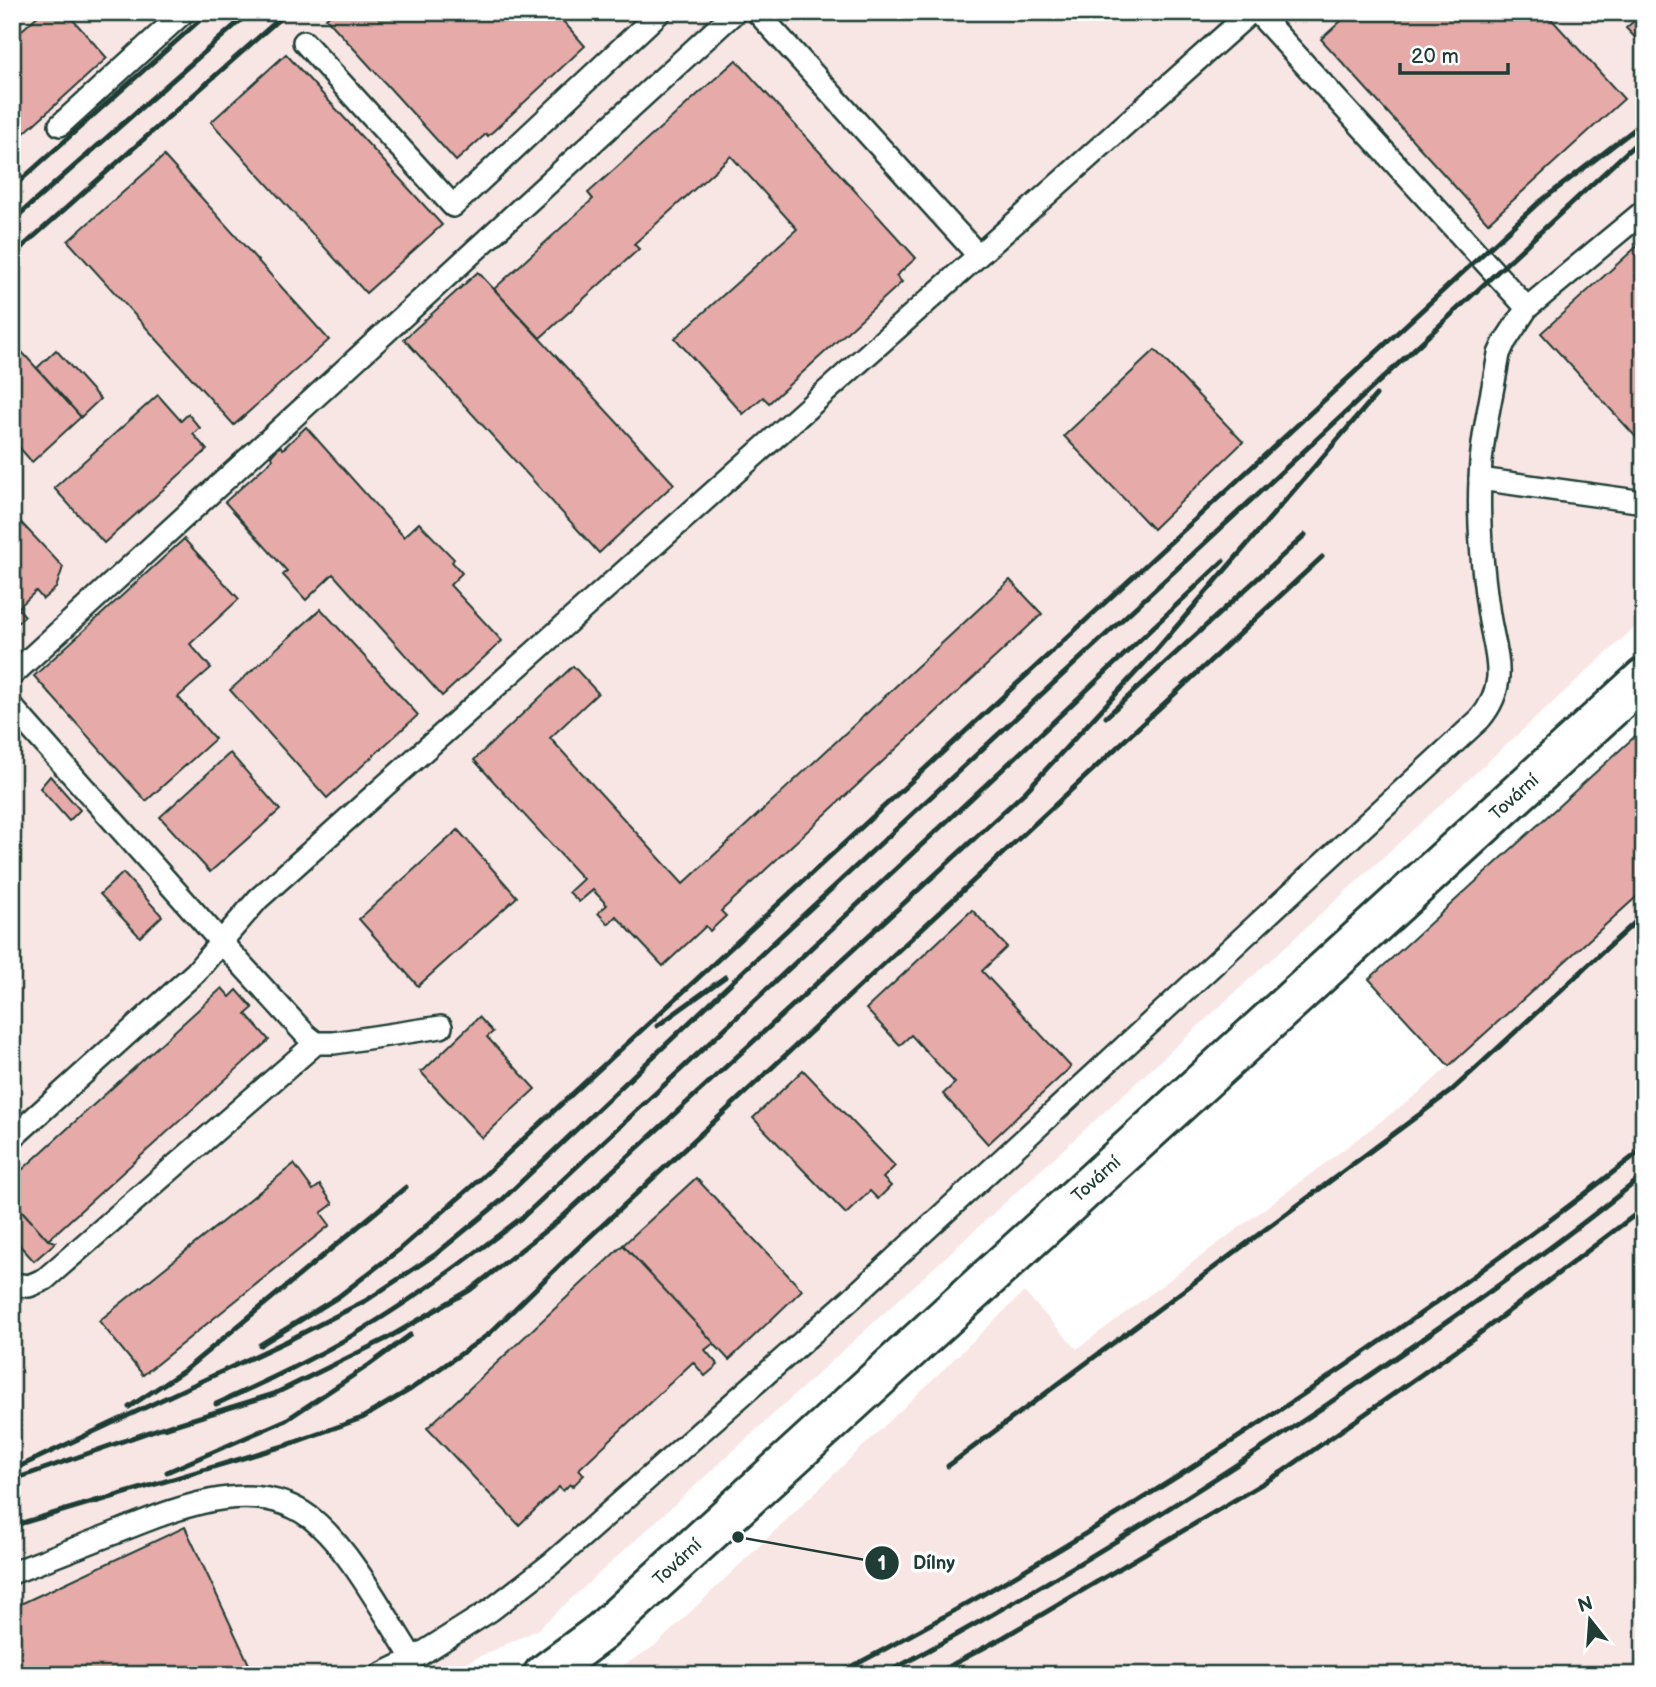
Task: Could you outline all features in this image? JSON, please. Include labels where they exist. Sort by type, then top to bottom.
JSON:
[{"type":"street","name":"Tovární","points":[[543,1675],[601,1632],[1644,678]]},
{"type":"lane","points":[[60,125],[184,12]]},
{"type":"lane","points":[[304,42],[453,206],[660,12]]},
{"type":"lane","points":[[12,675],[735,12]]},
{"type":"lane","points":[[757,12],[978,255]]},
{"type":"lane","points":[[12,1138],[196,972],[268,889],[1251,12]]},
{"type":"lane","points":[[1257,12],[1527,308]]},
{"type":"lane","points":[[380,1675],[413,1659],[491,1610],[552,1563],[852,1298],[1480,719],[1496,695],[1499,665],[1488,609],[1479,517],[1480,479],[1499,354],[1527,308],[1644,211]]},
{"type":"lane","points":[[1480,479],[1644,502]]},
{"type":"lane","points":[[12,707],[221,942],[316,1043],[334,1043],[441,1027]]},
{"type":"lane","points":[[12,1284],[29,1286],[44,1279],[316,1043]]},
{"type":"lane","points":[[12,1573],[178,1508],[208,1500],[245,1497],[271,1500],[316,1522],[341,1547],[413,1659]]},
{"type":"shaded area","points":[[12,12],[1644,12],[1644,619],[537,1630],[440,1675],[12,1675]]},
{"type":"shaded area","points":[[1644,890],[1644,1675],[608,1675],[656,1645],[1024,1292],[1077,1349],[1420,1092]]},
{"type":"building","points":[[42,12],[66,12],[107,58],[12,144],[12,39]]},
{"type":"building","points":[[333,12],[555,12],[585,46],[488,136],[486,134],[456,161],[326,18]]},
{"type":"building","points":[[1351,12],[1545,12],[1624,99],[1488,223],[1321,39]]},
{"type":"building","points":[[1627,12],[1644,12],[1644,47],[1626,28],[1635,20]]},
{"type":"building","points":[[286,54],[442,225],[366,293],[211,122]]},
{"type":"building","points":[[736,60],[916,258],[896,276],[902,282],[769,403],[763,397],[743,414],[675,338],[797,229],[731,156],[634,244],[639,249],[540,338],[494,289],[593,199],[588,193]]},
{"type":"building","points":[[164,156],[329,340],[234,425],[68,241]]},
{"type":"building","points":[[1644,240],[1644,446],[1541,333]]},
{"type":"building","points":[[478,272],[674,484],[599,553],[404,339]]},
{"type":"building","points":[[12,341],[81,417],[32,462],[12,439]]},
{"type":"building","points":[[56,350],[100,399],[81,417],[37,368]]},
{"type":"building","points":[[1155,350],[1243,442],[1153,529],[1064,436]]},
{"type":"building","points":[[158,395],[181,421],[188,414],[200,428],[193,434],[207,450],[104,543],[54,488]]},
{"type":"building","points":[[306,427],[404,537],[419,523],[454,559],[452,562],[462,573],[450,585],[502,641],[442,696],[333,574],[306,600],[283,575],[287,571],[225,502],[273,459],[271,456],[280,446],[283,449]]},
{"type":"building","points":[[12,513],[63,567],[56,588],[43,599],[36,591],[18,608],[25,616],[12,628]]},
{"type":"building","points":[[184,539],[239,599],[190,644],[211,668],[178,697],[215,739],[146,801],[34,676]]},
{"type":"building","points":[[1010,580],[1042,614],[721,911],[726,916],[710,931],[706,926],[663,966],[616,916],[608,924],[598,913],[607,905],[593,890],[579,902],[569,892],[583,879],[474,760],[573,666],[598,693],[550,738],[683,884]]},
{"type":"building","points":[[321,609],[418,715],[327,798],[230,690]]},
{"type":"building","points":[[1644,728],[1644,890],[1449,1066],[1369,979]]},
{"type":"building","points":[[230,753],[280,810],[210,872],[160,817]]},
{"type":"building","points":[[50,776],[80,810],[69,821],[40,788]]},
{"type":"building","points":[[458,830],[517,897],[418,986],[359,919]]},
{"type":"building","points":[[123,873],[162,916],[140,937],[100,894]]},
{"type":"building","points":[[972,910],[1007,947],[982,971],[1071,1067],[988,1144],[943,1094],[955,1083],[911,1035],[900,1045],[866,1009]]},
{"type":"building","points":[[222,988],[230,997],[237,990],[253,1008],[246,1014],[269,1040],[48,1240],[12,1200],[12,1179]]},
{"type":"building","points":[[479,1017],[493,1032],[487,1037],[535,1089],[482,1138],[420,1071]]},
{"type":"building","points":[[803,1070],[895,1166],[883,1178],[891,1186],[878,1199],[870,1191],[846,1214],[753,1118]]},
{"type":"building","points":[[294,1164],[313,1190],[320,1185],[333,1204],[321,1213],[330,1225],[143,1375],[99,1321]]},
{"type":"building","points":[[696,1178],[802,1290],[729,1360],[623,1245]]},
{"type":"building","points":[[12,1200],[48,1240],[56,1242],[34,1261],[12,1237]]},
{"type":"building","points":[[623,1245],[714,1343],[705,1350],[718,1365],[705,1376],[693,1362],[579,1469],[584,1475],[572,1487],[570,1484],[563,1491],[559,1487],[519,1525],[427,1428]]},
{"type":"building","points":[[185,1527],[254,1675],[12,1675],[12,1608]]},
{"type":"railway","points":[[12,188],[209,12]]},
{"type":"railway","points":[[12,221],[250,12]]},
{"type":"railway","points":[[12,256],[287,12]]},
{"type":"railway","points":[[260,1345],[338,1297],[400,1249],[478,1181],[1537,204],[1644,122]]},
{"type":"railway","points":[[12,1470],[287,1341],[367,1300],[436,1254],[502,1200],[771,945],[1644,136]]},
{"type":"railway","points":[[164,1428],[274,1394],[386,1339],[470,1290],[559,1220],[1026,791],[1152,655],[1376,395]]},
{"type":"railway","points":[[1106,717],[1305,535]]},
{"type":"railway","points":[[92,1503],[287,1445],[362,1418],[411,1389],[489,1334],[566,1259],[1322,557]]},
{"type":"railway","points":[[216,1404],[293,1368],[362,1330],[445,1275],[525,1215],[1223,561]]},
{"type":"railway","points":[[948,1466],[1451,1091],[1644,914]]},
{"type":"railway","points":[[657,1026],[725,977]]},
{"type":"railway","points":[[836,1675],[967,1604],[1221,1449],[1459,1287],[1644,1148]]},
{"type":"railway","points":[[883,1675],[1073,1567],[1258,1451],[1480,1299],[1644,1175]]},
{"type":"railway","points":[[129,1407],[185,1370],[406,1187]]},
{"type":"railway","points":[[933,1675],[1004,1637],[1282,1472],[1472,1339],[1644,1208]]},
{"type":"railway","points":[[167,1472],[286,1420],[410,1335]]},
{"type":"railway","points":[[12,1480],[172,1424]]},
{"type":"railway","points":[[12,1526],[99,1500]]},
{"type":"place","name":"Dílny","points":[[738,1537]]}]
